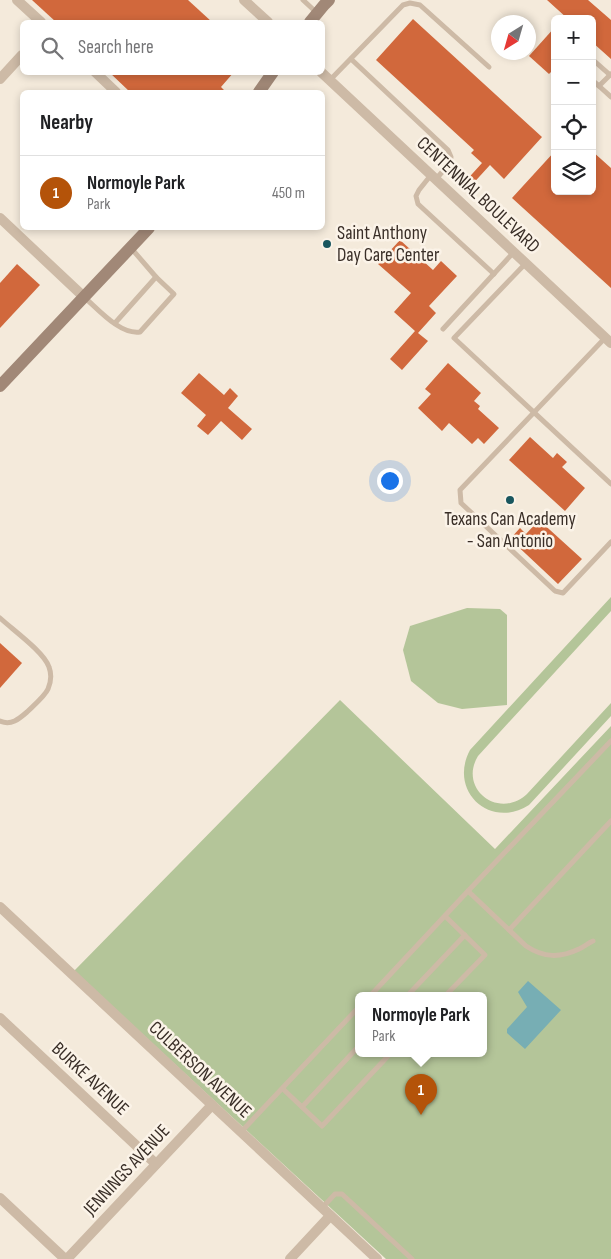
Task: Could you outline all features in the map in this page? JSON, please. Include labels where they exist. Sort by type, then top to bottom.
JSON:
[{"type":"main road","points":[[260,90],[271,75]]},
{"type":"main road","points":[[0,386],[147,230]]},
{"type":"street","points":[[17,0],[38,20]]},
{"type":"street","points":[[245,0],[266,20]]},
{"type":"street","points":[[0,79],[20,57]]},
{"type":"street","points":[[98,75],[114,90]]},
{"type":"street","name":"CENTENNIAL BOULEVARD","points":[[324,75],[608,340]]},
{"type":"street","points":[[0,218],[84,297]]},
{"type":"street","name":"CULBERSON AVENUE","points":[[0,907],[377,1259]]},
{"type":"street","name":"BURKE AVENUE","points":[[0,1018],[156,1164]]},
{"type":"street","name":"JENNINGS AVENUE","points":[[66,1259],[212,1105]]},
{"type":"street","points":[[0,1198],[66,1259]]},
{"type":"street","points":[[290,1259],[330,1216]]},
{"type":"lane","points":[[303,0],[321,8]]},
{"type":"lane","points":[[330,81],[403,4],[410,3],[420,5],[489,67]]},
{"type":"lane","points":[[351,59],[448,150],[452,157],[450,163],[419,190],[416,196],[418,204],[494,274]]},
{"type":"lane","points":[[593,60],[610,74],[599,86]]},
{"type":"lane","points":[[596,83],[611,97]]},
{"type":"lane","points":[[84,297],[121,329],[134,333],[140,332],[174,294],[130,248]]},
{"type":"lane","points":[[443,328],[514,252]]},
{"type":"lane","points":[[526,263],[454,338],[611,484]]},
{"type":"lane","points":[[115,323],[156,277]]},
{"type":"lane","points":[[608,340],[534,412],[460,490],[461,503],[554,591],[563,592],[611,542]]},
{"type":"lane","points":[[0,618],[38,652],[49,665],[52,677],[48,691],[20,719],[3,723],[0,721]]},
{"type":"lane","points":[[374,992],[611,741]]},
{"type":"lane","points":[[509,930],[611,821]]},
{"type":"lane","points":[[468,892],[526,946],[534,951],[550,956],[568,954],[593,941]]},
{"type":"lane","points":[[445,916],[485,954],[449,992]]},
{"type":"lane","points":[[411,992],[465,935]]},
{"type":"lane","points":[[241,1132],[355,1011]]},
{"type":"lane","points":[[302,1107],[355,1050]]},
{"type":"lane","points":[[283,1089],[322,1126],[387,1057]]},
{"type":"lane","points":[[322,1208],[334,1194],[342,1194],[412,1259]]},
{"type":"green space","points":[[611,597],[611,611],[478,756],[473,768],[473,780],[477,789],[484,797],[494,802],[505,804],[516,801],[527,794],[611,703],[611,716],[529,805],[514,811],[500,813],[487,809],[477,802],[469,792],[464,779],[465,765],[470,750]]},
{"type":"green space","points":[[467,608],[500,609],[507,615],[507,705],[462,709],[438,703],[411,681],[403,650],[410,626]]},
{"type":"green space","points":[[340,700],[495,849],[611,726],[611,1259],[386,1259],[74,971]]},
{"type":"water","points":[[528,981],[561,1010],[525,1049],[507,1033],[507,1029],[527,1007],[518,992]]},
{"type":"building","points":[[32,0],[188,0],[210,20],[54,20]]},
{"type":"building","points":[[547,0],[588,0],[611,20],[611,59],[596,46],[596,15],[564,15]]},
{"type":"building","points":[[413,19],[542,137],[504,179],[490,165],[469,188],[463,184],[482,163],[471,153],[474,150],[376,60]]},
{"type":"building","points":[[551,31],[551,72],[549,74],[533,60],[536,60],[536,48]]},
{"type":"building","points":[[112,75],[231,75],[221,87],[224,90],[128,90]]},
{"type":"building","points":[[551,155],[551,195],[596,195],[596,155],[611,168],[611,288],[512,198]]},
{"type":"building","points":[[400,240],[433,270],[441,261],[457,276],[429,306],[436,313],[418,333],[428,341],[402,370],[390,359],[415,331],[394,312],[411,293],[378,264]]},
{"type":"building","points":[[17,264],[40,285],[0,328],[0,283]]},
{"type":"building","points":[[448,363],[481,393],[474,401],[480,406],[478,409],[499,428],[484,444],[478,438],[472,444],[449,423],[442,431],[418,408],[431,394],[425,389]]},
{"type":"building","points":[[199,373],[224,395],[230,388],[238,396],[228,408],[252,429],[242,440],[221,421],[208,435],[197,426],[206,415],[181,393]]},
{"type":"building","points":[[530,437],[553,458],[557,453],[567,462],[562,467],[585,488],[565,511],[509,460]]},
{"type":"building","points":[[539,520],[582,559],[558,584],[510,539],[520,528],[526,534]]},
{"type":"building","points":[[0,643],[22,663],[0,688]]},
{"type":"place","name":"Saint Anthony Day Care Center","points":[[327,244]]},
{"type":"place","name":"Texans Can Academy - San Antonio","points":[[510,500]]},
{"type":"place","name":"Normoyle Park","points":[[421,1115]]}]
